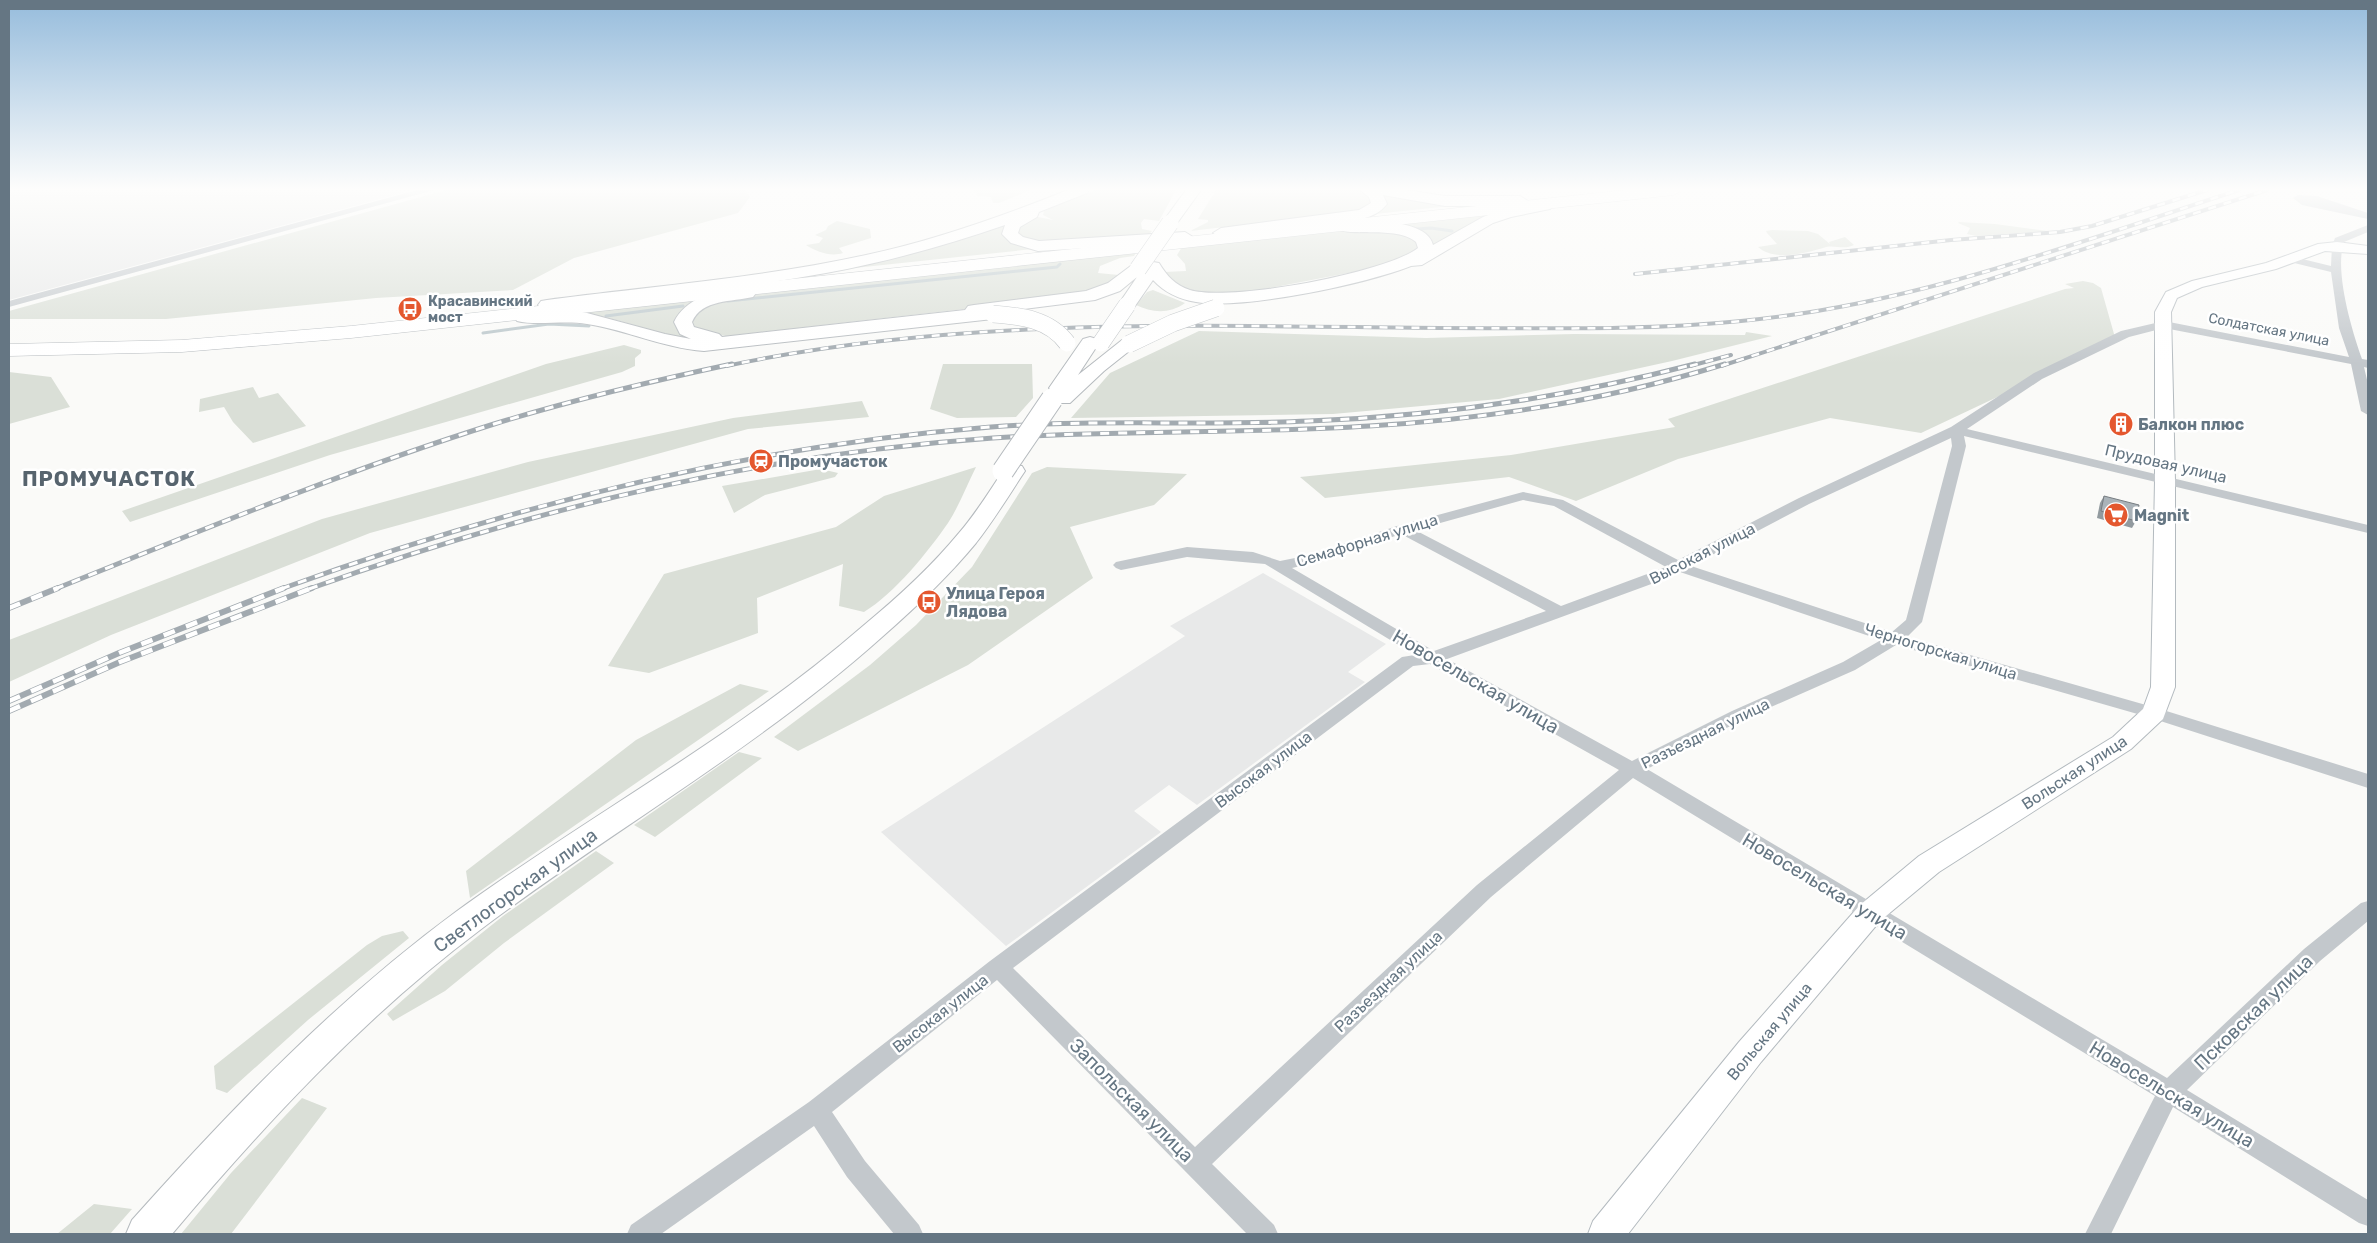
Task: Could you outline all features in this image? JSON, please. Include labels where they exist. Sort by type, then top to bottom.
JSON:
[{"type":"highway","points":[[9,340],[108,340],[244,334],[355,325],[540,306],[1009,248]]},
{"type":"highway","points":[[9,350],[142,348],[275,339],[1136,248]]},
{"type":"main road","points":[[540,306],[766,278],[866,260],[911,248]]},
{"type":"main road","points":[[1057,399],[1146,268],[1162,248]]},
{"type":"main road","points":[[1146,268],[1178,292],[1205,298],[1230,298],[1386,269],[1416,258],[1426,248]]},
{"type":"main road","points":[[1057,399],[1129,344],[1173,323],[1216,308],[1391,271],[1426,257],[1440,248]]},
{"type":"main road","points":[[899,273],[722,296],[692,308],[684,318],[683,326],[686,330],[698,335],[738,337],[1043,303],[1103,292],[1146,268]]},
{"type":"main road","points":[[275,339],[359,335],[531,317],[571,316],[596,320],[666,341],[704,345],[959,316],[993,314],[1021,317],[1039,322],[1059,332],[1067,343],[1067,360],[1057,399]]},
{"type":"main road","points":[[458,324],[512,315]]},
{"type":"main road","name":"Светлогорская улица","points":[[146,1234],[230,1137],[342,1026],[405,970],[467,921],[786,702],[855,648],[920,588],[976,527],[1009,471],[1057,399]]},
{"type":"street","points":[[9,304],[215,248]]},
{"type":"street","name":"Вольская улица","points":[[1606,1234],[1750,1052],[1870,913],[1929,864],[2122,743],[2154,713],[2163,687],[2165,481],[2163,312],[2166,302],[2174,292],[2196,284],[2271,266],[2323,248]]},
{"type":"street","points":[[2337,248],[2336,270],[2347,339],[2362,363],[2368,411]]},
{"type":"street","name":"Вольская улица","points":[[2353,248],[2368,250]]},
{"type":"street","points":[[2290,259],[2336,270]]},
{"type":"street","points":[[1956,430],[2012,395],[2038,376],[2125,334],[2164,324]]},
{"type":"street","name":"Солдатская улица","points":[[2164,324],[2362,363]]},
{"type":"street","name":"Прудовая улица","points":[[1956,430],[2368,529]]},
{"type":"street","name":"Высокая улица","points":[[640,1234],[817,1110],[998,967],[1408,661],[1433,658],[1660,576],[1804,501],[1956,430]]},
{"type":"street","name":"Разъездная улица","points":[[1195,1163],[1484,891],[1632,769],[1738,715],[1849,666],[1896,638],[1914,622],[1959,446],[1956,430]]},
{"type":"street","name":"Черногорская улица","points":[[1523,496],[1558,503],[1678,566],[1928,650],[2154,713],[2368,781]]},
{"type":"street","name":"Семафорная улица","points":[[1121,565],[1187,552],[1253,557],[1270,561],[1277,566],[1313,559],[1402,528],[1523,496]]},
{"type":"street","points":[[1402,528],[1560,612]]},
{"type":"street","name":"Новосельская улица","points":[[1277,566],[1433,658],[1632,769],[2368,1214]]},
{"type":"street","name":"Псковская улица","points":[[2098,1234],[2169,1092],[2312,955],[2368,908]]},
{"type":"street","name":"Запольская улица","points":[[998,967],[1265,1234]]},
{"type":"street","points":[[817,1110],[856,1169],[910,1234]]},
{"type":"shaded area","points":[[9,248],[200,248],[9,300]]},
{"type":"shaded area","points":[[237,248],[610,248],[574,258],[513,290],[376,298],[166,319],[9,319],[9,311]]},
{"type":"shaded area","points":[[811,248],[839,248],[843,253],[824,253]]},
{"type":"shaded area","points":[[899,248],[1043,248],[798,274]]},
{"type":"shaded area","points":[[1181,248],[1420,248],[1390,265],[1233,295],[1194,292],[1171,282],[1164,272],[1186,271],[1185,264],[1177,255]]},
{"type":"shaded area","points":[[1759,248],[1823,248],[1791,255],[1765,252]]},
{"type":"shaded area","points":[[1137,251],[1134,256],[1120,258],[1100,266],[1098,273],[1119,275],[1098,290],[1035,301],[726,336],[693,330],[688,317],[691,313],[726,297]]},
{"type":"shaded area","points":[[2083,281],[2093,283],[2101,288],[2116,341],[1921,433],[1830,418],[1678,459],[1576,501],[1509,477],[1325,498],[1300,477],[1511,455],[1675,427],[1668,419],[2065,289],[2074,288],[2065,284]]},
{"type":"shaded area","points":[[1153,290],[1185,303],[1167,311],[1148,310],[1136,305],[1147,292]]},
{"type":"shaded area","points":[[710,297],[687,307],[698,339],[669,335],[584,313],[583,310]]},
{"type":"shaded area","points":[[1199,331],[1426,338],[1574,334],[1745,335],[1746,332],[1772,336],[1672,361],[1499,399],[1333,414],[1071,418],[1110,373]]},
{"type":"shaded area","points":[[624,345],[641,350],[641,353],[635,358],[635,366],[622,372],[330,455],[130,522],[122,511],[546,364]]},
{"type":"shaded area","points":[[943,364],[1032,364],[1033,398],[1016,417],[957,418],[930,409]]},
{"type":"shaded area","points":[[9,372],[51,377],[70,407],[9,424]]},
{"type":"shaded area","points":[[253,387],[259,398],[278,393],[306,426],[253,443],[233,422],[224,407],[199,412],[200,399]]},
{"type":"shaded area","points":[[862,401],[869,417],[748,429],[370,533],[111,635],[9,682],[9,640],[322,519],[528,462],[733,418]]},
{"type":"shaded area","points":[[976,467],[952,516],[931,547],[887,595],[864,612],[839,606],[843,564],[757,598],[758,633],[649,673],[608,666],[664,574],[836,527],[884,496]]},
{"type":"shaded area","points":[[1047,467],[1187,474],[1154,505],[1070,527],[1093,578],[968,665],[798,751],[774,737],[870,665],[916,625],[972,567],[1032,473]]},
{"type":"shaded area","points":[[821,469],[838,473],[835,477],[765,495],[734,513],[722,486]]},
{"type":"shaded area","points":[[1263,573],[1386,644],[1348,672],[1365,682],[1197,805],[1169,785],[1134,811],[1161,832],[1006,946],[881,832],[1185,636],[1170,626]]},
{"type":"shaded area","points":[[740,684],[769,691],[470,898],[466,871],[636,740]]},
{"type":"shaded area","points":[[739,752],[762,758],[655,837],[634,825]]},
{"type":"shaded area","points":[[596,851],[614,863],[504,943],[445,991],[393,1021],[387,1014],[442,965],[503,916]]},
{"type":"shaded area","points":[[403,931],[409,938],[308,1020],[227,1093],[216,1089],[214,1066],[367,945],[382,936]]},
{"type":"shaded area","points":[[302,1098],[327,1108],[231,1234],[181,1234],[231,1173]]},
{"type":"shaded area","points":[[94,1204],[132,1209],[110,1234],[57,1234]]},
{"type":"building","points":[[2104,496],[2139,505],[2136,521],[2101,511]]},
{"type":"waterway","points":[[728,301],[1057,267],[1060,264]]},
{"type":"waterway","points":[[606,316],[683,306]]},
{"type":"waterway","points":[[483,333],[549,324],[589,326]]},
{"type":"railway","points":[[1635,274],[1877,248]]},
{"type":"railway","points":[[726,366],[814,350],[992,331],[1171,326],[1591,328],[1741,321],[1805,313],[1869,301],[1931,286],[2064,248]]},
{"type":"railway","points":[[1721,366],[2087,248]]},
{"type":"railway","points":[[1690,366],[1731,355]]},
{"type":"railway","points":[[55,589],[273,502],[438,442],[523,415],[582,399],[732,364]]},
{"type":"railway","points":[[281,589],[454,531],[542,506],[630,484],[809,449],[900,436],[991,427],[1070,423],[1309,421],[1406,415],[1552,395],[1648,376],[1695,364]]},
{"type":"railway","points":[[309,589],[392,560],[560,511],[732,472],[819,457],[993,438],[1275,430],[1414,423],[1504,413],[1593,398],[1681,377],[1725,364]]},
{"type":"railway","points":[[9,608],[58,588]]},
{"type":"railway","points":[[9,701],[119,653],[284,588]]},
{"type":"railway","points":[[9,711],[120,662],[312,588]]},
{"type":"place","name":"Красавинский мост","points":[[410,309]]},
{"type":"place","name":"Балкон плюс","points":[[2121,424]]},
{"type":"place","name":"Промучасток","points":[[761,461]]},
{"type":"place","name":"Magnit","points":[[2116,515]]},
{"type":"place","name":"Улица Героя Лядова","points":[[929,602]]},
{"type":"district","name":"ПРОМУЧАСТОК","points":[[109,479]]}]
